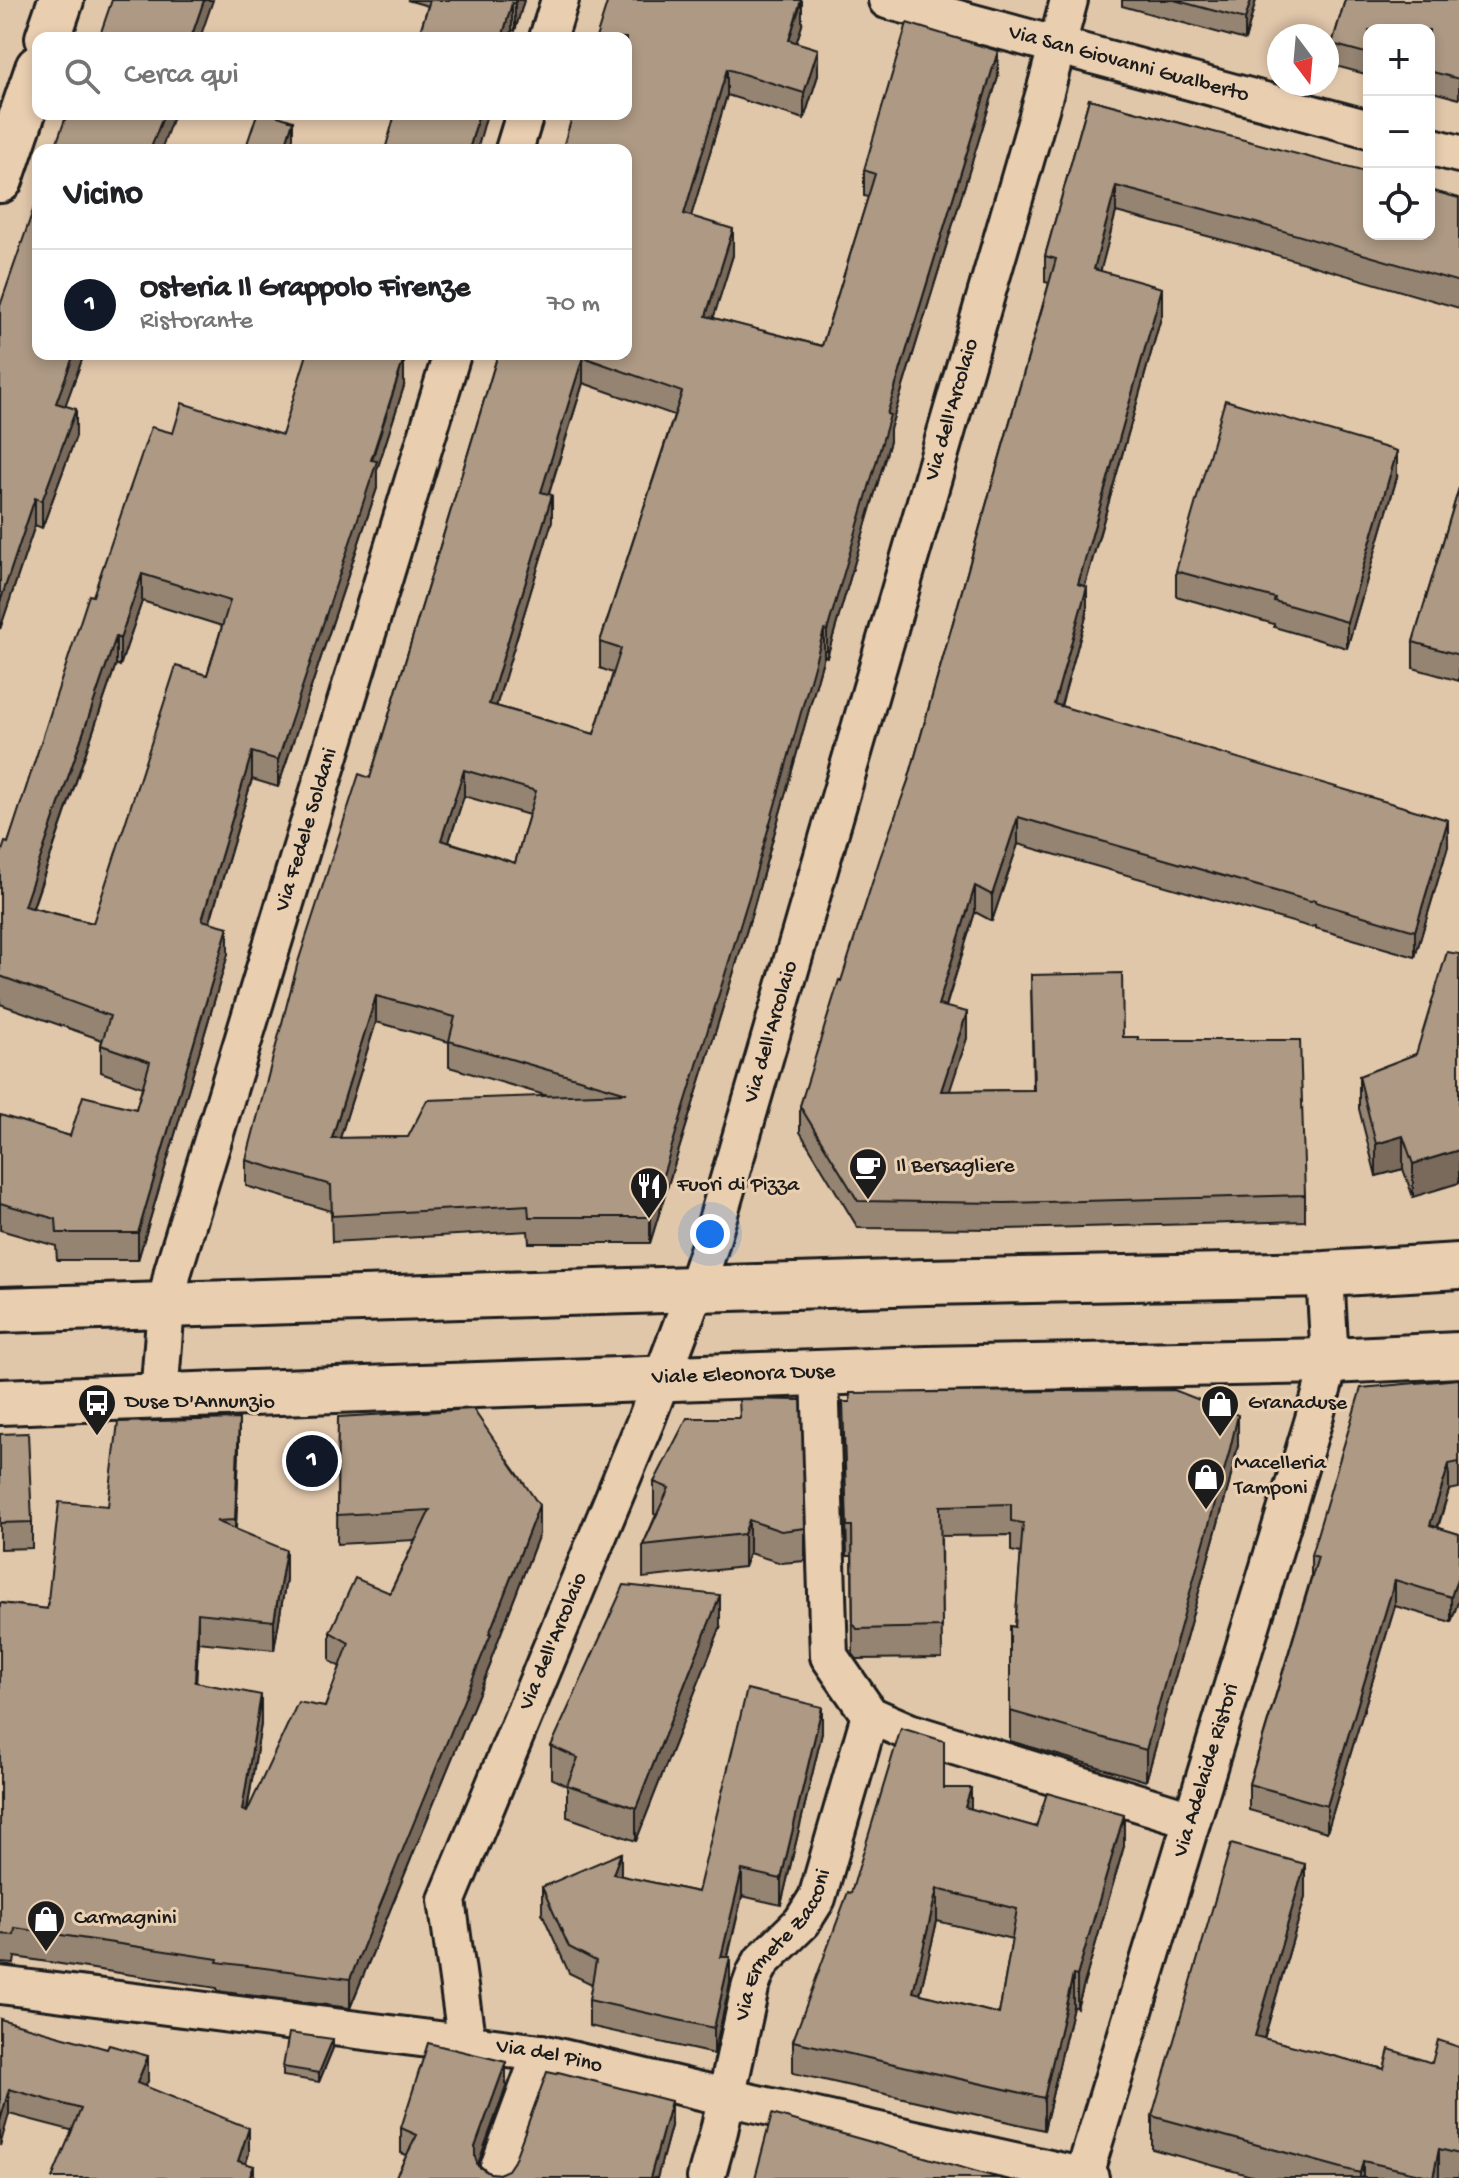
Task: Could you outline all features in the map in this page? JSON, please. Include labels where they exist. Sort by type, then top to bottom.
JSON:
[{"type":"main road","points":[[50,32],[61,0]]},
{"type":"main road","points":[[0,180],[32,86]]},
{"type":"main road","points":[[0,1310],[594,1291],[1325,1274],[1459,1266]]},
{"type":"main road","name":"Viale Eleonora Duse","points":[[0,1402],[1459,1355]]},
{"type":"street","points":[[550,32],[560,0]]},
{"type":"street","name":"Via San Giovanni Gualberto","points":[[887,0],[1363,127]]},
{"type":"street","name":"Via dell'Arcolaio","points":[[467,2045],[447,1900],[662,1379],[695,1290],[867,707],[1069,0]]},
{"type":"street","points":[[516,144],[523,120]]},
{"type":"street","points":[[1435,148],[1459,154]]},
{"type":"street","name":"Via Fedele Soldani","points":[[166,1306],[173,1271],[450,360]]},
{"type":"street","points":[[1325,1274],[1330,1361]]},
{"type":"street","points":[[159,1397],[166,1306]]},
{"type":"street","name":"Via Adelaide Ristori","points":[[1085,2177],[1330,1361]]},
{"type":"street","points":[[820,1374],[829,1656],[870,1715],[909,1732],[1191,1819]]},
{"type":"street","name":"Via Ermete Zacconi","points":[[706,2178],[750,1988],[762,1961],[802,1922],[817,1898],[870,1715]]},
{"type":"street","name":"Via del Pino","points":[[0,1985],[541,2053],[1085,2177]]},
{"type":"street","points":[[495,2178],[541,2053]]},
{"type":"building","points":[[112,0],[204,0],[193,32],[101,32]]},
{"type":"building","points":[[430,0],[516,0],[515,4],[512,3],[504,32],[420,32]]},
{"type":"building","points":[[608,0],[801,0],[789,40],[818,49],[804,93],[727,69],[684,214],[733,229],[706,316],[822,346],[875,174],[864,170],[907,23],[998,51],[887,414],[890,415],[827,631],[824,630],[752,887],[650,1217],[529,1217],[528,1205],[332,1216],[331,1185],[246,1160],[298,962],[359,774],[370,778],[496,360],[582,360],[541,492],[552,495],[489,704],[594,734],[621,649],[600,642],[682,392],[591,360],[632,360],[632,144],[564,144],[571,120],[632,120],[632,32],[598,32]],"holes":[[[464,770],[536,791],[515,863],[441,840]],[[376,996],[455,1017],[449,1041],[627,1093],[427,1100],[408,1137],[332,1138]]]},
{"type":"building","points":[[1174,0],[1251,0],[1245,19]]},
{"type":"building","points":[[1345,0],[1459,0],[1459,79],[1435,73],[1435,24],[1363,24],[1363,52],[1339,46],[1338,24]]},
{"type":"building","points":[[1089,99],[1363,171],[1363,240],[1435,240],[1435,192],[1459,198],[1459,282],[1116,186],[1094,269],[1162,288],[1078,584],[1087,587],[1054,704],[1448,820],[1415,931],[1018,817],[992,895],[975,886],[938,1005],[967,1012],[941,1091],[1034,1090],[1031,975],[1122,973],[1123,1037],[1138,1037],[1138,1040],[1300,1040],[1305,1195],[1004,1203],[858,1201],[800,1106],[839,980],[908,781],[1056,259],[1045,256]]},
{"type":"building","points":[[65,120],[162,120],[152,144],[56,144]]},
{"type":"building","points":[[255,120],[293,121],[286,144],[247,144]]},
{"type":"building","points":[[393,120],[477,120],[471,144],[387,144]]},
{"type":"building","points":[[32,213],[32,360],[72,360],[56,403],[76,409],[42,501],[35,498],[0,602],[0,306]]},
{"type":"building","points":[[305,360],[403,360],[371,460],[377,461],[278,760],[252,752],[202,920],[228,927],[138,1233],[57,1233],[56,1219],[0,1203],[0,1115],[70,1136],[83,1096],[136,1109],[150,1062],[101,1045],[110,1016],[0,976],[0,857],[5,842],[8,843],[89,595],[93,596],[151,427],[173,433],[182,403],[282,435]],"holes":[[[142,574],[230,601],[207,675],[176,666],[93,923],[24,906],[116,637],[120,639]]]},
{"type":"building","points":[[1225,400],[1397,451],[1347,622],[1274,601],[1275,598],[1176,571]]},
{"type":"building","points":[[1459,488],[1459,655],[1413,642]]},
{"type":"building","points":[[1447,952],[1459,954],[1459,1150],[1413,1164],[1403,1136],[1376,1144],[1359,1076],[1416,1054]]},
{"type":"building","points":[[1459,1379],[1459,1462],[1449,1464],[1430,1525],[1459,1534],[1459,1573],[1451,1597],[1395,1580],[1327,1806],[1249,1784],[1318,1557],[1311,1555],[1361,1388]]},
{"type":"building","points":[[1174,1390],[1238,1415],[1146,1750],[1010,1711],[1010,1626],[1015,1627],[1023,1523],[1011,1521],[1011,1504],[940,1506],[942,1627],[857,1629],[853,1623],[852,1526],[847,1526],[843,1402],[850,1402],[850,1393]]},
{"type":"building","points":[[739,1399],[801,1400],[805,1528],[781,1531],[749,1520],[744,1534],[643,1545],[669,1488],[654,1482],[687,1418],[740,1418]]},
{"type":"building","points":[[473,1409],[539,1505],[491,1634],[350,1979],[217,1962],[218,1959],[15,1928],[14,1935],[0,1934],[0,1603],[47,1609],[59,1502],[108,1506],[118,1422],[239,1419],[235,1520],[216,1521],[286,1550],[274,1621],[198,1613],[195,1682],[261,1695],[242,1810],[247,1812],[298,1702],[325,1707],[349,1643],[330,1632],[355,1578],[390,1593],[430,1510],[337,1515],[338,1417]]},
{"type":"building","points":[[28,1433],[32,1522],[0,1523],[0,1434]]},
{"type":"building","points":[[624,1585],[720,1595],[636,1808],[567,1785],[578,1758],[551,1746]]},
{"type":"building","points":[[747,1689],[822,1707],[781,1879],[742,1870],[721,1957],[730,1957],[714,2028],[589,2000],[596,1961],[569,1947],[542,1887],[621,1853],[613,1874],[698,1892]]},
{"type":"building","points":[[901,1728],[944,1741],[944,1788],[971,1788],[965,1807],[1036,1827],[1047,1793],[1124,1815],[1077,1976],[1073,1975],[1044,2098],[793,2041],[848,1892],[851,1893]],"holes":[[[937,1889],[1017,1909],[999,2014],[913,1992]]]},
{"type":"building","points":[[1231,1844],[1305,1864],[1255,2036],[1384,2069],[1389,2049],[1432,2063],[1438,2040],[1459,2047],[1459,2154],[1439,2149],[1433,2177],[1363,2161],[1360,2173],[1152,2116]]},
{"type":"building","points":[[0,2019],[107,2049],[109,2045],[148,2056],[137,2083],[249,2128],[238,2161],[254,2166],[249,2178],[52,2178],[81,2109],[9,2089],[0,2121]]},
{"type":"building","points":[[289,2033],[333,2039],[319,2073],[283,2067]]},
{"type":"building","points":[[428,2043],[506,2062],[475,2147],[478,2166],[489,2173],[499,2174],[508,2170],[547,2072],[558,2072],[671,2101],[650,2178],[395,2178],[417,2135],[401,2128]]},
{"type":"building","points":[[772,2114],[999,2178],[755,2178]]},
{"type":"place","name":"Il Bersagliere","points":[[868,1201]]},
{"type":"place","name":"Fuori di Pizza","points":[[649,1220]]},
{"type":"place","name":"Duse D'Annunzio","points":[[97,1437]]},
{"type":"place","name":"Granaduse","points":[[1220,1438]]},
{"type":"place","name":"Osteria Il Grappolo Firenze","points":[[312,1461]]},
{"type":"place","name":"Macelleria Tamponi","points":[[1206,1511]]},
{"type":"place","name":"Carmagnini","points":[[46,1953]]}]
